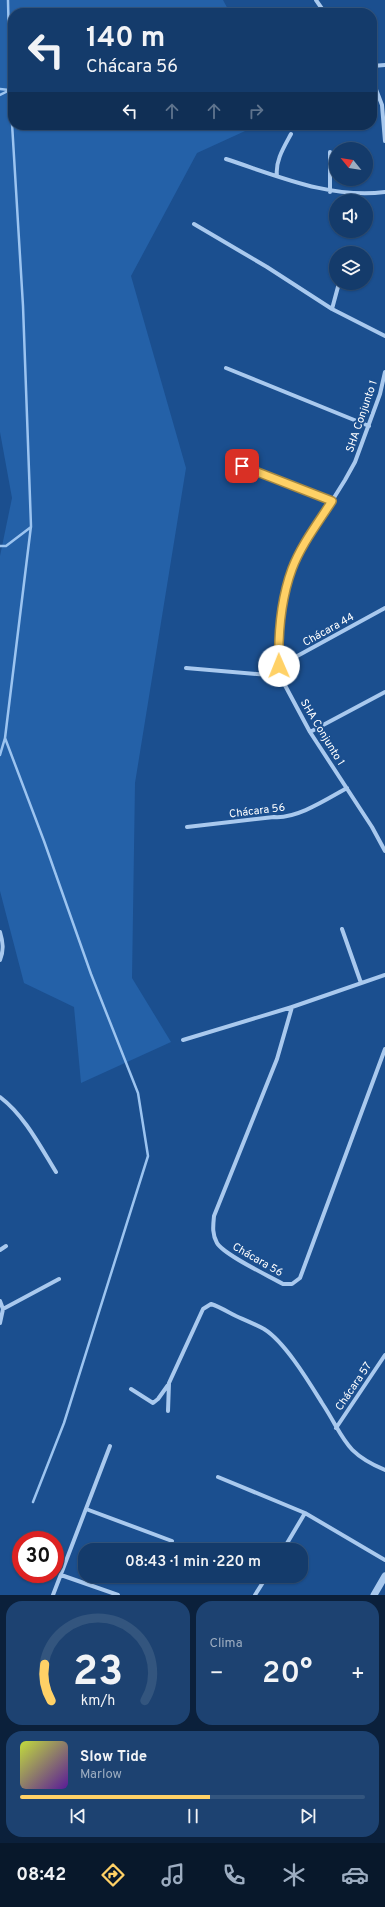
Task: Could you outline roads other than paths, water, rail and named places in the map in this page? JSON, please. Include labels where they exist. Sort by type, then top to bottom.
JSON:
[{"type":"street","points":[[377,92],[382,105],[385,141]]},
{"type":"street","points":[[277,176],[276,169],[278,160],[291,134]]},
{"type":"street","points":[[226,159],[330,192],[367,195],[385,192]]},
{"type":"street","points":[[330,186],[330,192]]},
{"type":"street","points":[[194,224],[267,267],[332,308],[385,336]]},
{"type":"street","points":[[332,308],[337,290]]},
{"type":"street","points":[[226,368],[369,426]]},
{"type":"street","name":"SHA Conjunto 1","points":[[385,372],[380,394],[369,426],[354,462],[302,549],[292,569],[287,587],[280,628],[279,666],[280,676],[310,732],[347,788],[385,851]]},
{"type":"street","points":[[242,466],[332,501]]},
{"type":"street","name":"Chácara 44","points":[[279,666],[385,608]]},
{"type":"street","points":[[186,668],[280,676]]},
{"type":"street","points":[[310,732],[385,692]]},
{"type":"street","name":"Chácara 56","points":[[187,828],[274,817],[282,818],[319,803],[347,788]]},
{"type":"street","points":[[342,929],[361,983]]},
{"type":"street","points":[[0,932],[3,953],[0,960]]},
{"type":"street","points":[[183,1040],[292,1007],[385,975]]},
{"type":"street","name":"Chácara 56","points":[[292,1007],[277,1059],[214,1216],[212,1229],[218,1244],[222,1248],[284,1284],[292,1284],[300,1278],[385,1049]]},
{"type":"street","points":[[0,1097],[10,1104],[56,1172]]},
{"type":"street","points":[[0,1250],[6,1246]]},
{"type":"street","points":[[3,1309],[59,1279]]},
{"type":"street","points":[[0,1302],[3,1309],[0,1323]]},
{"type":"street","points":[[131,1389],[154,1402],[169,1383],[203,1309],[211,1304],[264,1329],[273,1337],[299,1368],[323,1404],[342,1438],[356,1455],[385,1470]]},
{"type":"street","name":"Chácara 57","points":[[336,1428],[385,1355]]},
{"type":"street","points":[[168,1411],[169,1383]]},
{"type":"street","points":[[64,1567],[110,1446]]},
{"type":"street","points":[[218,1477],[305,1514],[385,1560]]},
{"type":"street","points":[[86,1509],[172,1541]]},
{"type":"street","points":[[287,1543],[305,1514]]},
{"type":"street","points":[[64,1576],[118,1595]]},
{"type":"street","points":[[374,1595],[385,1576]]},
{"type":"street","points":[[53,1595],[58,1583]]},
{"type":"street","points":[[255,1595],[263,1583]]},
{"type":"waterway","points":[[8,0],[8,8]]},
{"type":"waterway","points":[[0,89],[8,90]]},
{"type":"waterway","points":[[0,95],[8,91]]},
{"type":"waterway","points":[[12,130],[23,306],[31,526],[5,738],[44,841],[91,974],[138,1093],[148,1156],[64,1423],[33,1502]]},
{"type":"waterway","points":[[0,546],[6,546],[31,527]]},
{"type":"waterway","points":[[0,755],[5,738]]}]
